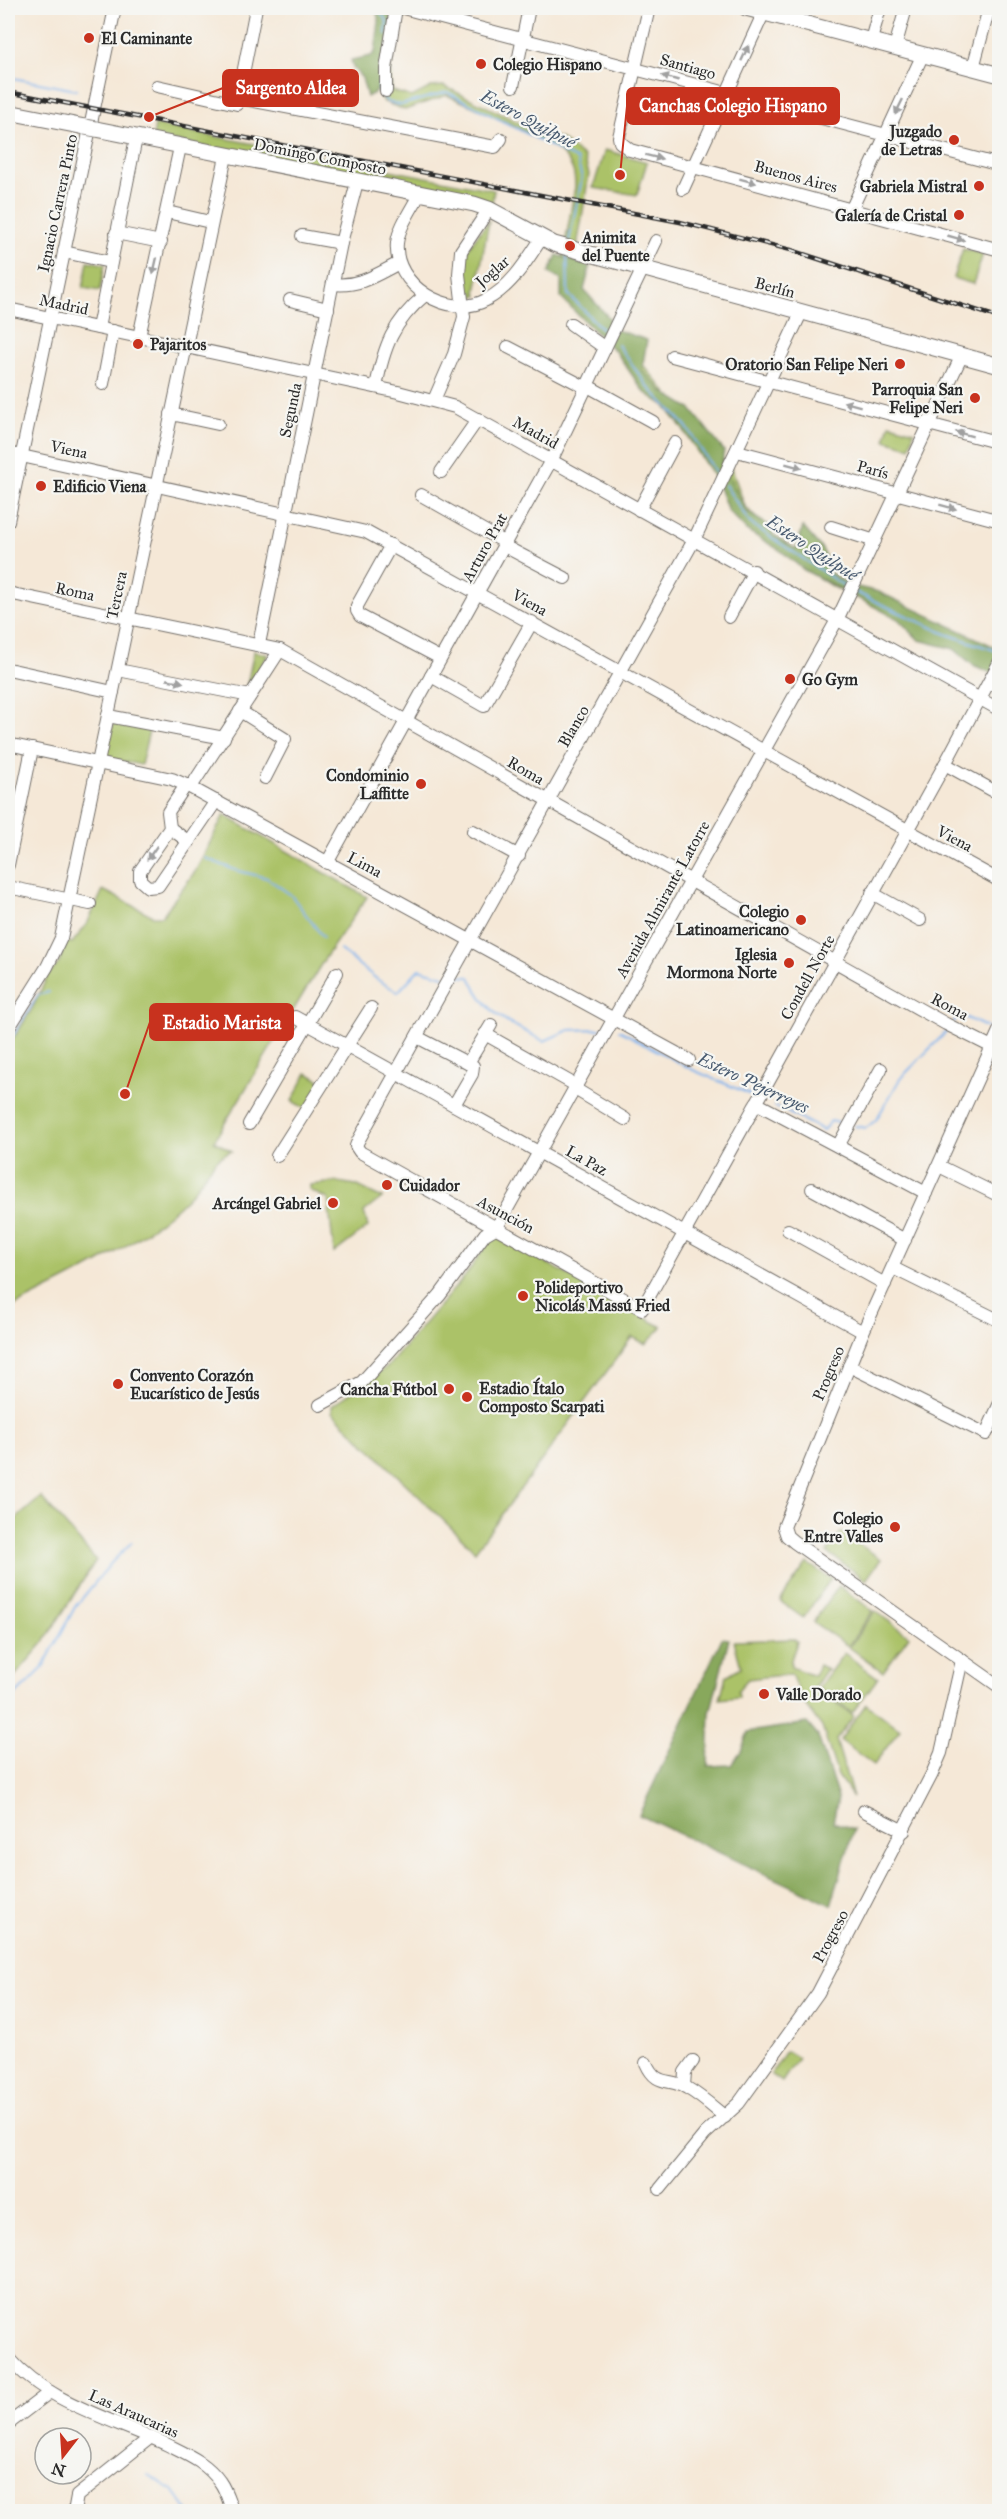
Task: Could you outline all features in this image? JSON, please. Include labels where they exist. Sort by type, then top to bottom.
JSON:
[{"type":"main road","points":[[746,8],[999,75]]},
{"type":"main road","name":"Domingo Composto","points":[[8,112],[489,209],[548,242]]},
{"type":"main road","name":"Berlín","points":[[548,242],[999,366]]},
{"type":"street","name":"Ignacio Carrera Pinto","points":[[8,521],[14,455],[50,318],[115,8]]},
{"type":"street","points":[[238,101],[256,8]]},
{"type":"street","points":[[386,91],[386,69],[396,8]]},
{"type":"street","name":"Santiago","points":[[403,8],[523,37],[726,94],[999,165]]},
{"type":"street","points":[[513,86],[529,8]]},
{"type":"street","points":[[635,68],[649,8]]},
{"type":"street","points":[[871,40],[880,8]]},
{"type":"street","points":[[895,47],[906,8]]},
{"type":"street","points":[[973,68],[989,8]]},
{"type":"street","points":[[683,189],[764,12]]},
{"type":"street","name":"Ignacio Carrera Pinto","points":[[99,51],[103,30],[110,32]]},
{"type":"street","points":[[852,208],[923,54]]},
{"type":"street","name":"Buenos Aires","points":[[635,68],[620,142],[630,150],[999,249]]},
{"type":"street","points":[[157,86],[495,147],[501,139]]},
{"type":"street","points":[[98,328],[136,138]]},
{"type":"street","points":[[139,337],[180,147]]},
{"type":"street","name":"Tercera","points":[[8,1029],[56,952],[70,900],[210,222],[226,156]]},
{"type":"street","name":"Segunda","points":[[259,644],[341,243],[357,182]]},
{"type":"street","points":[[376,387],[381,363],[395,327],[406,311],[425,295],[399,263],[400,230],[420,194]]},
{"type":"street","points":[[434,400],[454,354],[464,317],[459,274],[462,251],[489,209]]},
{"type":"street","points":[[167,212],[210,222]]},
{"type":"street","points":[[116,233],[161,242]]},
{"type":"street","points":[[302,236],[341,243]]},
{"type":"street","name":"Arturo Prat","points":[[327,863],[551,459],[656,241]]},
{"type":"street","name":"Joglar","points":[[425,295],[438,301],[464,305],[485,301],[517,275],[548,242]]},
{"type":"street","points":[[64,252],[110,262]]},
{"type":"street","points":[[333,284],[354,285],[399,263]]},
{"type":"street","points":[[290,300],[328,309]]},
{"type":"street","name":"Madrid","points":[[8,309],[434,400],[478,419],[551,459],[999,710]]},
{"type":"street","name":"Blanco","points":[[356,1146],[694,540],[801,313]]},
{"type":"street","points":[[571,324],[606,346]]},
{"type":"street","points":[[103,384],[113,332]]},
{"type":"street","points":[[508,347],[653,422]]},
{"type":"street","points":[[672,356],[999,443]]},
{"type":"street","name":"Avenida Almirante Latorre","points":[[320,1405],[362,1382],[440,1295],[485,1234],[497,1227],[848,600],[962,356]]},
{"type":"street","points":[[171,414],[218,424]]},
{"type":"street","points":[[441,472],[478,419]]},
{"type":"street","points":[[639,510],[675,443]]},
{"type":"street","name":"París","points":[[737,451],[999,521]]},
{"type":"street","name":"Viena","points":[[14,455],[358,528],[999,880]]},
{"type":"street","points":[[421,495],[565,578]]},
{"type":"street","points":[[831,527],[875,541]]},
{"type":"street","points":[[391,545],[357,606],[357,611],[360,616],[440,658]]},
{"type":"street","points":[[729,617],[754,571]]},
{"type":"street","name":"Roma","points":[[8,594],[280,650],[946,1024],[958,1030],[996,1041]]},
{"type":"street","points":[[431,676],[484,706],[532,622]]},
{"type":"street","points":[[216,801],[158,886],[148,887],[143,884],[139,876],[140,871],[170,828],[168,812],[224,738],[280,650]]},
{"type":"street","name":"Condell Norte","points":[[642,1309],[945,764],[999,661]]},
{"type":"street","points":[[8,669],[113,692]]},
{"type":"street","points":[[118,670],[250,696]]},
{"type":"street","points":[[240,711],[285,740],[265,778]]},
{"type":"street","points":[[108,716],[224,738]]},
{"type":"street","name":"Lima","points":[[8,744],[172,779],[189,786],[689,1060]]},
{"type":"street","points":[[8,865],[32,749]]},
{"type":"street","points":[[945,764],[992,790]]},
{"type":"street","points":[[170,828],[189,842]]},
{"type":"street","points":[[473,831],[519,856]]},
{"type":"street","points":[[8,887],[90,904]]},
{"type":"street","points":[[872,893],[920,920]]},
{"type":"street","points":[[249,1124],[337,973]]},
{"type":"street","points":[[277,1156],[371,1008]]},
{"type":"street","name":"La Paz","points":[[295,1017],[863,1332]]},
{"type":"street","points":[[454,1105],[488,1030],[626,1119]]},
{"type":"street","points":[[417,1037],[471,1066]]},
{"type":"street","name":"Progreso","points":[[996,1041],[863,1332],[788,1511],[785,1531],[794,1542],[999,1687]]},
{"type":"street","points":[[841,1141],[881,1069]]},
{"type":"street","points":[[758,1099],[841,1141],[926,1193]]},
{"type":"street","name":"Asunción","points":[[356,1146],[360,1152],[415,1184],[497,1227],[642,1309]]},
{"type":"street","points":[[939,1166],[999,1196]]},
{"type":"street","points":[[812,1190],[905,1240]]},
{"type":"street","points":[[788,1230],[885,1284]]},
{"type":"street","points":[[893,1268],[999,1321]]},
{"type":"street","points":[[849,1366],[986,1434],[999,1403]]},
{"type":"street","name":"Progreso","points":[[660,2189],[705,2134],[739,2103],[818,1993],[904,1831],[941,1753],[962,1660]]},
{"type":"street","points":[[864,1811],[904,1831]]},
{"type":"street","points":[[684,2086],[685,2072],[693,2061]]},
{"type":"street","points":[[646,2063],[658,2079],[684,2086],[725,2117]]},
{"type":"street","name":"Las Araucarias","points":[[8,2357],[33,2382],[50,2392],[94,2414],[151,2437],[206,2466],[221,2483],[233,2511]]},
{"type":"street","points":[[8,2424],[50,2392]]},
{"type":"street","points":[[74,2511],[77,2496],[151,2437]]},
{"type":"green space","points":[[369,8],[386,8],[393,21],[383,71],[376,92],[367,97],[362,78],[353,68],[351,60],[371,56],[375,52],[379,21],[376,10]]},
{"type":"green space","points":[[373,8],[385,8],[392,91],[412,97],[431,87],[444,86],[541,133],[561,139],[584,157],[589,174],[574,266],[583,294],[732,470],[745,506],[770,533],[829,574],[864,593],[999,649],[999,662],[831,586],[806,570],[739,516],[719,474],[560,274],[575,187],[575,178],[568,161],[543,141],[447,95],[405,110],[384,102],[376,88],[381,15]]},
{"type":"green space","points":[[155,125],[494,190],[492,203],[153,137]]},
{"type":"green space","points":[[605,150],[647,162],[637,195],[593,188]]},
{"type":"green space","points":[[489,221],[476,292],[478,296],[466,298],[464,264],[468,249]]},
{"type":"green space","points":[[963,249],[983,254],[973,284],[953,278]]},
{"type":"green space","points":[[557,255],[590,267],[584,290],[610,319],[608,327],[647,340],[642,370],[663,392],[691,409],[724,451],[722,463],[747,512],[774,529],[772,534],[796,549],[803,527],[822,549],[829,563],[826,570],[849,585],[879,592],[999,649],[999,676],[973,665],[954,649],[919,640],[898,619],[804,570],[781,551],[746,530],[728,511],[716,480],[665,406],[644,392],[616,352],[561,298],[561,279],[549,273]]},
{"type":"green space","points":[[88,261],[105,264],[100,291],[83,288]]},
{"type":"green space","points":[[890,424],[914,431],[910,447],[885,440]]},
{"type":"green space","points":[[254,651],[268,655],[246,689]]},
{"type":"green space","points":[[114,719],[150,727],[141,765],[105,758]]},
{"type":"green space","points":[[224,815],[367,897],[325,958],[214,1141],[232,1151],[218,1159],[192,1193],[146,1232],[102,1261],[8,1309],[8,1047],[32,1009],[48,975],[59,963],[66,941],[72,943],[87,924],[103,890],[153,916],[162,916],[196,870]]},
{"type":"green space","points":[[307,1073],[325,1083],[309,1111],[292,1101]]},
{"type":"green space","points":[[337,1182],[356,1185],[382,1198],[364,1212],[368,1227],[334,1253],[328,1199],[309,1190],[310,1185]]},
{"type":"green space","name":"Estadio Ítalo Composto Scarpati","points":[[493,1236],[498,1236],[662,1327],[646,1344],[632,1337],[475,1551],[332,1412],[332,1406],[388,1366],[465,1276]]},
{"type":"green space","points":[[41,1497],[96,1560],[44,1642],[8,1684],[8,1526]]},
{"type":"green space","points":[[841,1532],[881,1559],[866,1580],[827,1552]]},
{"type":"green space","points":[[807,1563],[831,1579],[803,1618],[780,1601]]},
{"type":"green space","points":[[839,1586],[873,1611],[848,1646],[813,1622]]},
{"type":"green space","points":[[875,1611],[909,1636],[883,1672],[849,1647]]},
{"type":"green space","points":[[722,1638],[729,1639],[710,1713],[708,1766],[731,1765],[741,1751],[748,1732],[807,1723],[818,1736],[838,1798],[833,1822],[854,1829],[831,1905],[639,1815]]},
{"type":"green space","points":[[793,1639],[797,1641],[791,1667],[814,1676],[819,1665],[827,1669],[814,1688],[854,1716],[836,1740],[853,1797],[838,1776],[822,1727],[801,1699],[791,1674],[748,1679],[738,1690],[739,1697],[720,1699],[726,1676],[741,1667],[734,1641]]},
{"type":"green space","points":[[844,1653],[878,1678],[852,1713],[818,1688]]},
{"type":"green space","points":[[866,1704],[900,1729],[874,1765],[840,1740]]},
{"type":"green space","points":[[786,2051],[798,2058],[782,2082],[771,2074]]},
{"type":"waterway","name":"Estero Quilpué","points":[[377,8],[387,21],[386,34]]},
{"type":"waterway","points":[[8,77],[76,90]]},
{"type":"waterway","name":"Estero Quilpué","points":[[380,78],[379,90],[387,102],[401,105],[447,92],[577,160],[582,178],[569,241]]},
{"type":"waterway","name":"Estero Quilpué","points":[[567,253],[568,294],[602,329]]},
{"type":"waterway","name":"Estero Quilpué","points":[[618,345],[648,387],[686,426],[718,476]]},
{"type":"waterway","name":"Estero Quilpué","points":[[725,485],[750,523],[847,588]]},
{"type":"waterway","name":"Estero Quilpué","points":[[855,592],[946,634],[1000,652]]},
{"type":"waterway","name":"Estero Pejerreyes","points":[[205,858],[235,870],[267,878],[291,895],[323,937]]},
{"type":"waterway","name":"Estero Pejerreyes","points":[[340,950],[378,980],[398,992],[419,969],[444,976]]},
{"type":"waterway","name":"Estero Pejerreyes","points":[[456,976],[470,977],[484,1001],[500,1017],[544,1041],[569,1030],[601,1029]]},
{"type":"waterway","points":[[8,1043],[38,995],[49,992]]},
{"type":"waterway","name":"Estero Pejerreyes","points":[[954,1022],[960,1015],[995,1031]]},
{"type":"waterway","name":"Estero Pejerreyes","points":[[855,1126],[866,1128],[876,1120],[900,1079],[949,1029]]},
{"type":"waterway","name":"Estero Pejerreyes","points":[[619,1030],[693,1070],[754,1096]]},
{"type":"waterway","name":"Estero Pejerreyes","points":[[775,1106],[823,1130],[831,1121],[844,1124]]},
{"type":"waterway","points":[[8,1702],[42,1669],[75,1607],[112,1562],[132,1542]]},
{"type":"waterway","points":[[148,2475],[173,2490],[189,2512]]},
{"type":"railway","points":[[8,92],[680,222],[791,250],[1000,318]]},
{"type":"place","name":"El Caminante","points":[[89,38]]},
{"type":"place","name":"Colegio Hispano","points":[[481,64]]},
{"type":"place","name":"Sargento Aldea","points":[[149,117]]},
{"type":"place","name":"Juzgado de Letras","points":[[954,140]]},
{"type":"place","name":"Canchas Colegio Hispano","points":[[620,175]]},
{"type":"place","name":"Gabriela Mistral","points":[[979,186]]},
{"type":"place","name":"Galería de Cristal","points":[[959,215]]},
{"type":"place","name":"Animita del Puente","points":[[570,246]]},
{"type":"place","name":"Pajaritos","points":[[138,344]]},
{"type":"place","name":"Oratorio San Felipe Neri","points":[[900,364]]},
{"type":"place","name":"Parroquia San Felipe Neri","points":[[975,398]]},
{"type":"place","name":"Edificio Viena","points":[[41,486]]},
{"type":"place","name":"Go Gym","points":[[790,679]]},
{"type":"place","name":"Condominio Laffitte","points":[[421,784]]},
{"type":"place","name":"Colegio Latinoamericano","points":[[801,920]]},
{"type":"place","name":"Iglesia Mormona Norte","points":[[789,963]]},
{"type":"place","name":"Estadio Marista","points":[[125,1094]]},
{"type":"place","name":"Cuidador","points":[[387,1185]]},
{"type":"place","name":"Arcángel Gabriel","points":[[333,1203]]},
{"type":"place","name":"Polideportivo Nicolás Massú Fried","points":[[523,1296]]},
{"type":"place","name":"Convento Corazón Eucarístico de Jesús","points":[[118,1384]]},
{"type":"place","name":"Cancha Fútbol","points":[[449,1389]]},
{"type":"place","name":"Estadio Ítalo Composto Scarpati","points":[[467,1397]]},
{"type":"place","name":"Colegio Entre Valles","points":[[895,1527]]},
{"type":"place","name":"Valle Dorado","points":[[764,1694]]}]
